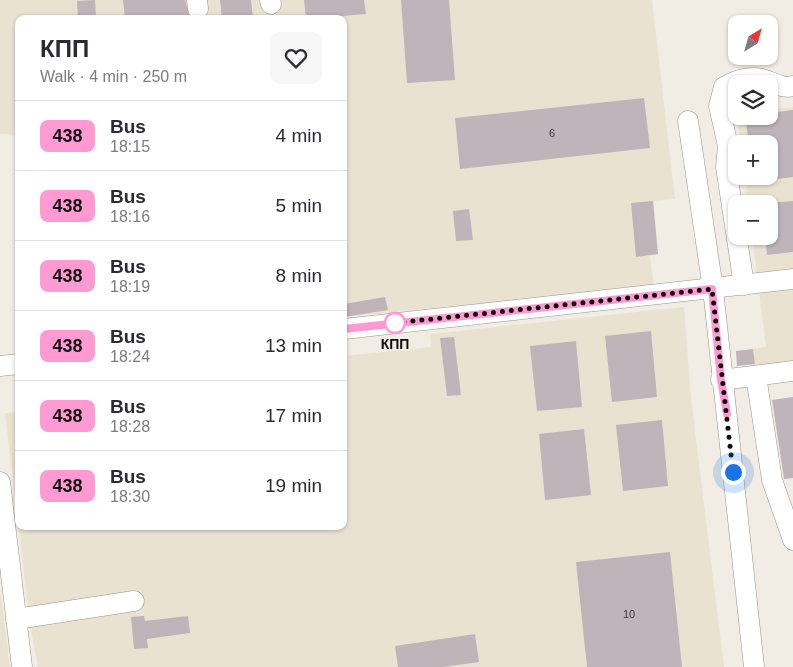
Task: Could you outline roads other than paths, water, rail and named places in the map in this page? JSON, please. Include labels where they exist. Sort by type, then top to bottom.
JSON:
[{"type":"street","points":[[744,285],[726,167],[728,146],[719,106],[724,87],[740,78],[762,79],[784,88],[793,86]]},
{"type":"street","points":[[688,121],[712,289],[754,667]]},
{"type":"street","points":[[347,328],[492,320],[674,300],[712,289],[793,279]]},
{"type":"street","points":[[721,380],[793,371]]},
{"type":"street","points":[[756,376],[772,480],[793,540]]},
{"type":"street","points":[[0,482],[22,667]]},
{"type":"street","points":[[16,619],[134,601]]},
{"type":"place","name":"КПП","points":[[395,323]]}]
